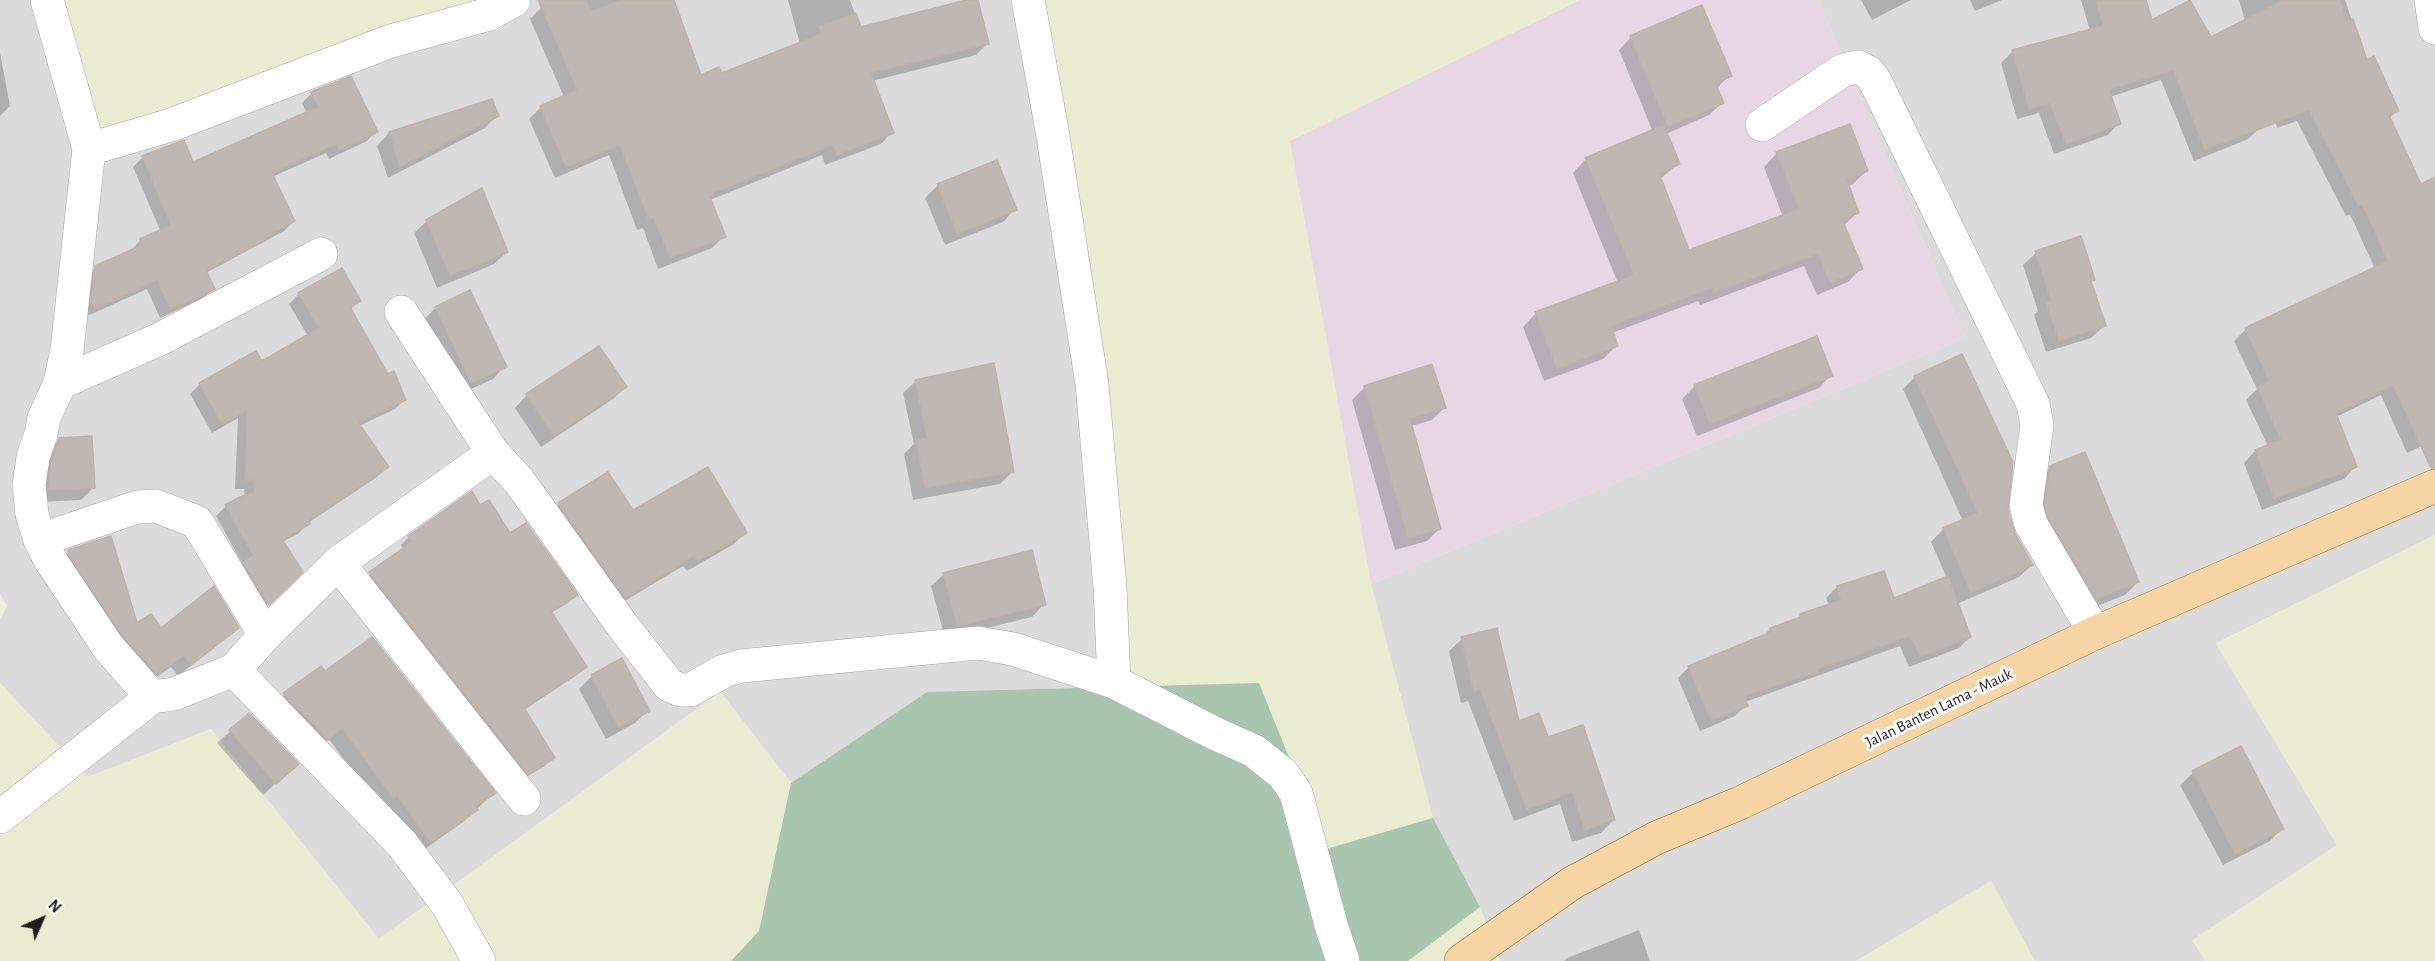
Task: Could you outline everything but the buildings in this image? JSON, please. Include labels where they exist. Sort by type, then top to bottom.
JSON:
[{"type":"main road","name":"Jalan Banten Lama - Mauk","points":[[1461,961],[1572,884],[1656,838],[1740,803],[2094,633],[2435,486]]},
{"type":"street","points":[[47,0],[89,148],[67,350],[60,382],[44,418],[33,457],[29,485],[32,514],[40,540],[51,561],[108,647],[152,697]]},
{"type":"street","points":[[89,148],[171,125],[391,41],[489,14],[514,0]]},
{"type":"street","points":[[1028,0],[1052,130],[1092,384],[1110,587],[1114,681]]},
{"type":"street","points":[[2431,0],[2435,28]]},
{"type":"street","points":[[1762,125],[1843,70],[1858,68],[1868,72],[1875,81],[2033,404],[2037,425],[2026,505],[2031,524],[2094,633]]},
{"type":"street","points":[[60,382],[88,372],[160,339],[321,254]]},
{"type":"street","points":[[401,312],[493,453],[519,481],[669,685],[690,690],[724,670],[741,666],[978,643],[1013,649],[1114,681],[1254,751],[1289,781],[1296,794],[1343,961]]},
{"type":"street","points":[[0,817],[152,697],[174,694],[234,670],[265,635],[338,563],[493,453]]},
{"type":"street","points":[[40,540],[137,507],[156,506],[173,511],[197,522],[265,635]]},
{"type":"street","points":[[338,563],[524,799]]},
{"type":"street","points":[[234,670],[402,844],[447,904],[479,961]]},
{"type":"shaded area","points":[[0,0],[39,0],[83,158],[474,0],[1028,0],[1096,458],[1111,687],[927,692],[791,783],[720,692],[379,939],[211,729],[88,777],[0,683],[0,620],[7,606],[0,594]]},
{"type":"shaded area","points":[[1580,0],[1818,0],[1965,338],[1371,584],[1290,141]]},
{"type":"shaded area","points":[[1818,0],[2435,0],[2435,535],[2216,643],[2337,845],[2193,940],[2205,961],[2035,961],[1991,881],[1856,961],[1500,961],[1480,907],[1433,818],[1371,584],[1965,338]]},
{"type":"green space","points":[[40,0],[474,0],[82,158]]},
{"type":"green space","points":[[1028,0],[1580,0],[1290,141],[1371,584],[1433,818],[1326,849],[1111,687],[1096,458]]},
{"type":"green space","points":[[2435,535],[2435,961],[2205,961],[2192,940],[2337,845],[2216,644]]},
{"type":"green space","points":[[0,683],[88,777],[211,729],[379,939],[721,692],[791,783],[759,931],[731,961],[0,961]]},
{"type":"green space","points":[[1259,683],[1326,849],[1433,818],[1480,907],[1408,961],[731,961],[759,931],[791,783],[927,692]]},
{"type":"green space","points":[[1991,881],[2035,961],[1856,961]]},
{"type":"green space","points":[[1480,907],[1500,961],[1408,961]]}]
